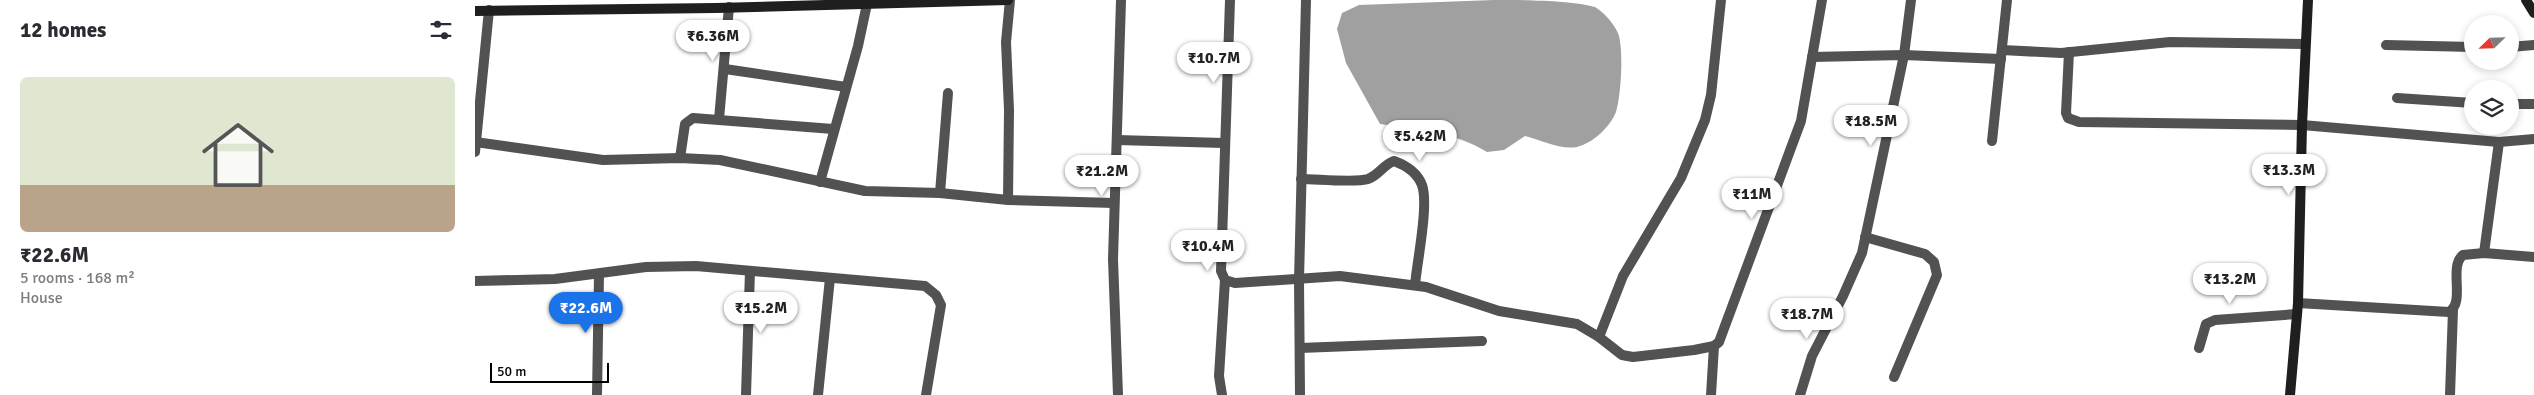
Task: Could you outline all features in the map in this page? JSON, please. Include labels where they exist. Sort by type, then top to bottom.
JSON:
[{"type":"street","points":[[475,11],[1009,0],[1006,42],[1009,110],[1008,200]]},
{"type":"street","points":[[1118,395],[1113,259],[1121,0]]},
{"type":"street","points":[[1222,395],[1219,376],[1225,280],[1221,272],[1230,0]]},
{"type":"street","points":[[1300,395],[1299,280],[1306,0]]},
{"type":"street","points":[[1599,336],[1623,276],[1681,178],[1705,120],[1711,94],[1721,0]]},
{"type":"street","points":[[1711,395],[1714,346],[1722,335],[1733,298],[1762,228],[1801,121],[1822,0]]},
{"type":"street","points":[[1800,395],[1812,356],[1843,296],[1862,253],[1904,55],[1911,0]]},
{"type":"street","points":[[1992,141],[2007,0]]},
{"type":"street","points":[[2291,395],[2297,308],[2302,125],[2308,0]]},
{"type":"street","points":[[2526,0],[2534,13]]},
{"type":"street","points":[[820,182],[867,4]]},
{"type":"street","points":[[719,119],[725,69],[729,7]]},
{"type":"street","points":[[489,10],[475,146],[603,160],[681,158],[720,160],[865,191],[940,193],[1008,200],[1114,203]]},
{"type":"street","points":[[1812,57],[2001,55],[2069,52],[2170,42],[2305,44]]},
{"type":"street","points":[[2386,45],[2464,46]]},
{"type":"street","points":[[2519,46],[2534,45]]},
{"type":"street","points":[[2069,52],[2066,113],[2068,118],[2079,122],[2302,125],[2499,142],[2534,139]]},
{"type":"street","points":[[725,69],[846,86]]},
{"type":"street","points":[[940,193],[948,93]]},
{"type":"street","points":[[2397,98],[2464,102]]},
{"type":"street","points":[[2519,104],[2534,104]]},
{"type":"street","points":[[681,158],[685,124],[688,120],[700,117],[833,129]]},
{"type":"street","points":[[1117,140],[1224,143]]},
{"type":"street","points":[[2484,253],[2499,142]]},
{"type":"street","points":[[1301,179],[1368,179],[1378,173],[1384,164],[1394,161],[1407,166],[1421,184],[1424,199],[1415,285]]},
{"type":"street","points":[[1865,237],[1925,254],[1934,262],[1937,274],[1894,377]]},
{"type":"street","points":[[2450,395],[2453,310],[2459,258],[2467,254],[2484,253],[2534,257]]},
{"type":"street","points":[[475,282],[555,279],[645,267],[679,266],[925,286],[935,295],[941,305],[926,395]]},
{"type":"street","points":[[746,395],[749,271]]},
{"type":"street","points":[[597,395],[599,274]]},
{"type":"street","points":[[1225,280],[1235,283],[1340,276],[1415,285],[1499,311],[1577,324],[1599,336],[1622,355],[1633,357],[1714,346]]},
{"type":"street","points":[[818,395],[829,278]]},
{"type":"street","points":[[2199,348],[2206,324],[2215,320],[2297,308],[2438,312],[2453,310]]},
{"type":"street","points":[[1300,348],[1482,341]]},
{"type":"shaded area","points":[[1494,0],[1546,1],[1585,5],[1595,7],[1611,22],[1620,40],[1621,72],[1619,95],[1613,118],[1595,138],[1583,145],[1571,148],[1557,146],[1525,136],[1504,150],[1487,152],[1475,145],[1449,136],[1380,124],[1346,63],[1337,29],[1342,13],[1359,5]]}]
